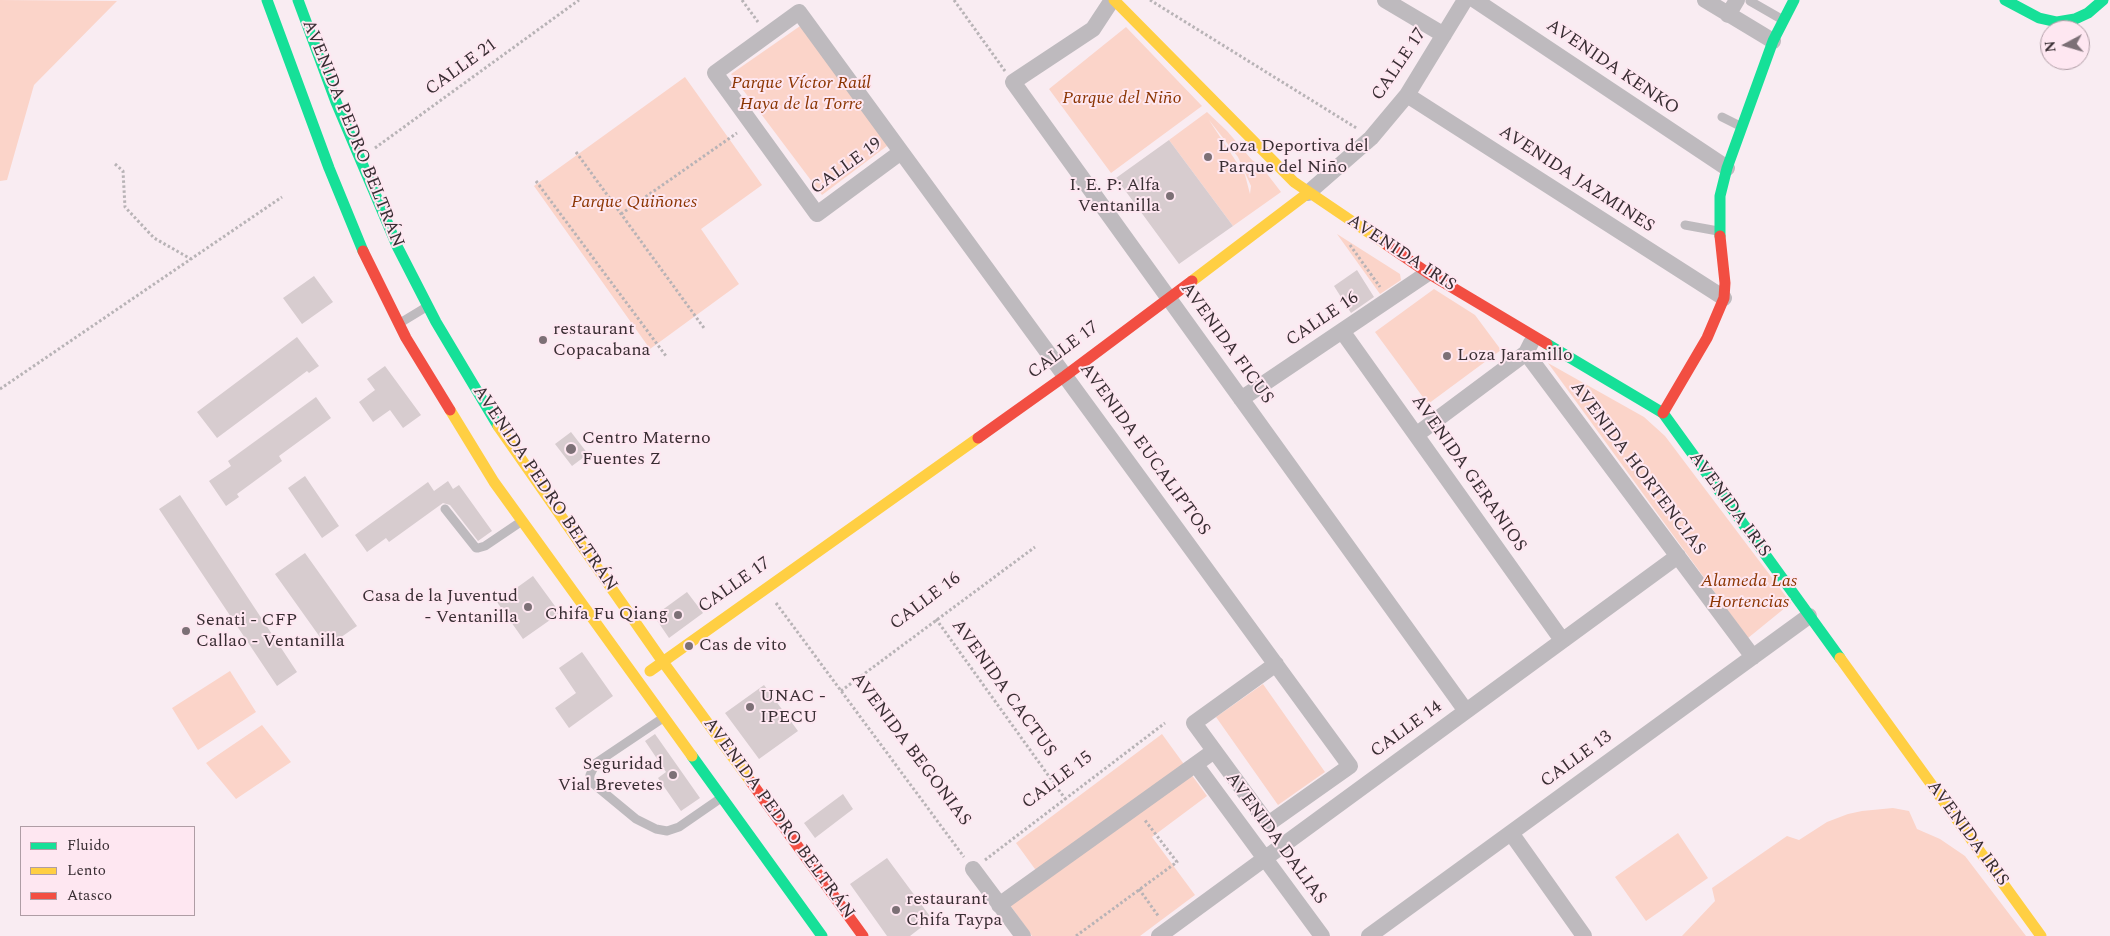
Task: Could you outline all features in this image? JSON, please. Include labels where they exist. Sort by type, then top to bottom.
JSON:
[{"type":"street","name":"AVENIDA PEDRO BELTRÁN","points":[[267,0],[329,168],[368,263],[398,324],[466,438],[522,521],[822,936]]},
{"type":"street","name":"AVENIDA PEDRO BELTRÁN","points":[[298,0],[336,102],[398,248],[428,306],[499,428],[663,662],[863,936]]},
{"type":"street","points":[[1014,82],[1093,29],[1113,0]]},
{"type":"street","name":"AVENIDA IRIS","points":[[1113,0],[1287,176],[1308,193],[1428,273],[1663,413],[2041,936]]},
{"type":"street","points":[[1385,0],[1444,36]]},
{"type":"street","name":"CALLE 17","points":[[636,681],[1065,376],[1308,193],[1371,138],[1407,95],[1465,0]]},
{"type":"street","name":"AVENIDA KENKO","points":[[1475,0],[1727,168]]},
{"type":"street","points":[[1705,0],[1773,41]]},
{"type":"street","points":[[1663,413],[1707,338],[1724,298],[1725,284],[1719,231],[1720,196],[1727,168],[1773,41],[1794,0]]},
{"type":"street","points":[[2005,0],[2039,18],[2057,22],[2075,19],[2088,13],[2103,0]]},
{"type":"street","points":[[1728,15],[1744,1]]},
{"type":"street","points":[[2025,11],[2041,12],[2060,9]]},
{"type":"street","name":"AVENIDA EUCALIPTOS","points":[[767,35],[799,12],[1350,766]]},
{"type":"street","name":"CALLE 19","points":[[767,35],[715,73],[817,214],[901,152]]},
{"type":"street","name":"AVENIDA FICUS","points":[[1014,82],[1466,711]]},
{"type":"street","name":"AVENIDA JAZMINES","points":[[1407,95],[1724,298]]},
{"type":"street","name":"CALLE 16","points":[[1241,399],[1428,273]]},
{"type":"street","name":"AVENIDA GERANIOS","points":[[1342,331],[1562,640]]},
{"type":"street","points":[[1416,436],[1526,352],[1534,336]]},
{"type":"street","name":"AVENIDA HORTENCIAS","points":[[1526,352],[1753,657]]},
{"type":"street","name":"CALLE 14","points":[[1164,933],[1678,556]]},
{"type":"street","name":"CALLE 13","points":[[1369,936],[1809,616]]},
{"type":"street","points":[[1000,905],[1214,751],[1194,724],[1276,664]]},
{"type":"street","name":"CALLE 14","points":[[1214,751],[1268,824],[1350,766]]},
{"type":"street","name":"AVENIDA DALIAS","points":[[1196,765],[1322,936]]},
{"type":"street","points":[[1511,833],[1584,936]]},
{"type":"street","points":[[973,869],[1023,936]]},
{"type":"lane","points":[[1744,1],[1783,20]]},
{"type":"lane","points":[[1722,117],[1742,127]]},
{"type":"lane","points":[[1685,226],[1719,231]]},
{"type":"lane","points":[[398,324],[428,306]]},
{"type":"lane","points":[[445,510],[476,548],[485,546],[522,521]]},
{"type":"lane","points":[[663,718],[596,763],[590,775],[590,781],[636,819],[656,829],[667,831],[679,826],[722,798]]},
{"type":"path","name":"CALLE 21","points":[[360,159],[579,0]]},
{"type":"path","points":[[742,0],[767,35]]},
{"type":"path","points":[[954,0],[1014,82]]},
{"type":"path","points":[[1150,0],[1371,138]]},
{"type":"path","points":[[621,214],[737,133]]},
{"type":"path","points":[[576,152],[704,328]]},
{"type":"path","points":[[116,164],[123,171],[124,207],[154,238],[191,259]]},
{"type":"path","points":[[536,181],[666,356]]},
{"type":"path","points":[[0,389],[282,197]]},
{"type":"path","points":[[1350,245],[1389,299]]},
{"type":"path","name":"CALLE 16","points":[[841,691],[1035,547]]},
{"type":"path","name":"AVENIDA BEGONIAS","points":[[766,589],[973,869]]},
{"type":"path","name":"AVENIDA CACTUS","points":[[936,619],[1066,800]]},
{"type":"path","name":"CALLE 15","points":[[973,869],[1166,724]]},
{"type":"path","points":[[1076,936],[1177,862],[1135,808]]},
{"type":"path","points":[[1139,889],[1164,933]]},
{"type":"green space","points":[[0,0],[117,1],[34,85],[7,180],[0,181]]},
{"type":"green space","name":"Parque Víctor Raúl Haya de la Torre","points":[[803,24],[891,143],[822,195],[731,74]]},
{"type":"green space","name":"Parque del Niño","points":[[1126,27],[1202,106],[1111,173],[1049,89]]},
{"type":"green space","name":"Parque Quiñones","points":[[685,77],[762,185],[701,229],[739,284],[650,349],[534,186]]},
{"type":"green space","name":"Loza Deportiva del Parque del Niño","points":[[1207,112],[1227,131],[1252,160],[1261,166],[1281,192],[1233,226],[1169,140]],"holes":[[[1209,120],[1238,157],[1251,186],[1250,194],[1245,175]]]},
{"type":"green space","points":[[1337,234],[1400,274],[1401,280],[1380,294]]},
{"type":"green space","points":[[1434,289],[1475,315],[1501,350],[1428,404],[1375,332]]},
{"type":"green space","name":"Alameda Las Hortencias","points":[[1548,363],[1644,417],[1665,436],[1791,603],[1748,638]]},
{"type":"green space","points":[[230,671],[256,712],[198,750],[172,708]]},
{"type":"green space","points":[[1263,684],[1325,772],[1278,805],[1216,717]]},
{"type":"green space","points":[[262,725],[291,762],[236,799],[206,763]]},
{"type":"green space","points":[[1162,734],[1207,796],[1152,837],[1195,895],[1140,936],[1032,936],[1010,905],[1043,880],[1016,843]]},
{"type":"green space","points":[[1893,808],[1909,811],[1917,829],[1940,839],[1965,856],[2026,936],[1682,936],[1715,901],[1712,888],[1787,836],[1799,840],[1827,822],[1848,814]]},
{"type":"green space","points":[[1678,833],[1708,878],[1646,921],[1615,877]]},
{"type":"building","name":"I. E. P: Alfa Ventanilla","points":[[1169,140],[1233,226],[1179,264],[1116,178]]},
{"type":"building","points":[[1357,270],[1374,297],[1351,313],[1334,286]]},
{"type":"building","points":[[314,276],[333,302],[302,324],[283,298]]},
{"type":"building","points":[[297,337],[319,366],[309,373],[307,371],[217,438],[197,412]]},
{"type":"building","points":[[385,366],[421,415],[403,428],[390,410],[373,422],[359,402],[375,390],[367,379]]},
{"type":"building","points":[[316,397],[331,418],[279,456],[282,461],[237,494],[239,497],[226,506],[209,481],[231,466],[228,461]]},
{"type":"building","name":"Centro Materno Fuentes Z","points":[[571,432],[588,454],[572,466],[555,444]]},
{"type":"building","points":[[305,476],[339,526],[322,538],[288,488]]},
{"type":"building","points":[[448,481],[453,489],[459,485],[492,531],[478,541],[450,505],[443,503],[389,542],[386,538],[367,552],[355,535],[428,482],[434,491]]},
{"type":"building","points":[[180,495],[297,672],[277,686],[159,509]]},
{"type":"building","points":[[305,553],[357,626],[327,647],[275,574]]},
{"type":"building","name":"Casa de la Juventud - Ventanilla","points":[[533,576],[560,613],[523,639],[497,602]]},
{"type":"building","name":"Chifa Fu Qiang","points":[[687,592],[703,613],[669,638],[654,616]]},
{"type":"building","points":[[582,652],[613,696],[569,728],[555,708],[576,693],[559,668]]},
{"type":"building","points":[[764,685],[798,731],[759,759],[725,713]]},
{"type":"building","name":"Seguridad Vial Brevetes","points":[[655,734],[700,798],[681,811],[658,778],[666,772],[645,741]]},
{"type":"building","points":[[843,794],[853,809],[815,838],[804,823]]},
{"type":"building","points":[[887,858],[932,919],[910,936],[887,936],[850,884]]},
{"type":"traffic: fast","points":[[267,0],[329,168],[363,251]]},
{"type":"traffic: fast","points":[[298,0],[336,102],[398,248],[436,322],[498,426]]},
{"type":"traffic: fast","points":[[1720,236],[1720,196],[1727,168],[1773,41],[1794,0]]},
{"type":"traffic: fast","points":[[2005,0],[2039,18],[2057,22],[2075,19],[2088,13],[2103,0]]},
{"type":"traffic: fast","points":[[1547,344],[1663,413],[1840,658]]},
{"type":"traffic: fast","points":[[692,756],[822,936]]},
{"type":"traffic: slow","points":[[1114,0],[1294,182],[1387,245]]},
{"type":"traffic: slow","points":[[1192,281],[1308,193]]},
{"type":"traffic: slow","points":[[450,410],[494,482],[692,756]]},
{"type":"traffic: slow","points":[[498,426],[663,662],[751,782]]},
{"type":"traffic: slow","points":[[650,671],[978,438]]},
{"type":"traffic: slow","points":[[1840,658],[2041,936]]},
{"type":"traffic: jam","points":[[1663,413],[1707,338],[1724,298],[1725,283],[1720,236]]},
{"type":"traffic: jam","points":[[1387,245],[1428,273],[1547,344]]},
{"type":"traffic: jam","points":[[363,251],[406,338],[450,410]]},
{"type":"traffic: jam","points":[[978,438],[1192,281]]},
{"type":"traffic: jam","points":[[751,782],[863,936]]},
{"type":"place","name":"Loza Deportiva del Parque del Niño","points":[[1208,157]]},
{"type":"place","name":"I. E. P: Alfa Ventanilla","points":[[1170,196]]},
{"type":"place","name":"restaurant Copacabana","points":[[543,340]]},
{"type":"place","name":"Loza Jaramillo","points":[[1447,356]]},
{"type":"place","name":"Centro Materno Fuentes Z","points":[[571,449]]},
{"type":"place","name":"Casa de la Juventud - Ventanilla","points":[[528,607]]},
{"type":"place","name":"Chifa Fu Qiang","points":[[678,615]]},
{"type":"place","name":"Senati - CFP Callao - Ventanilla","points":[[186,631]]},
{"type":"place","name":"Cas de vito","points":[[689,646]]},
{"type":"place","name":"UNAC - IPECU","points":[[750,707]]},
{"type":"place","name":"Seguridad Vial Brevetes","points":[[673,775]]},
{"type":"place","name":"restaurant Chifa Taypa","points":[[896,910]]}]
